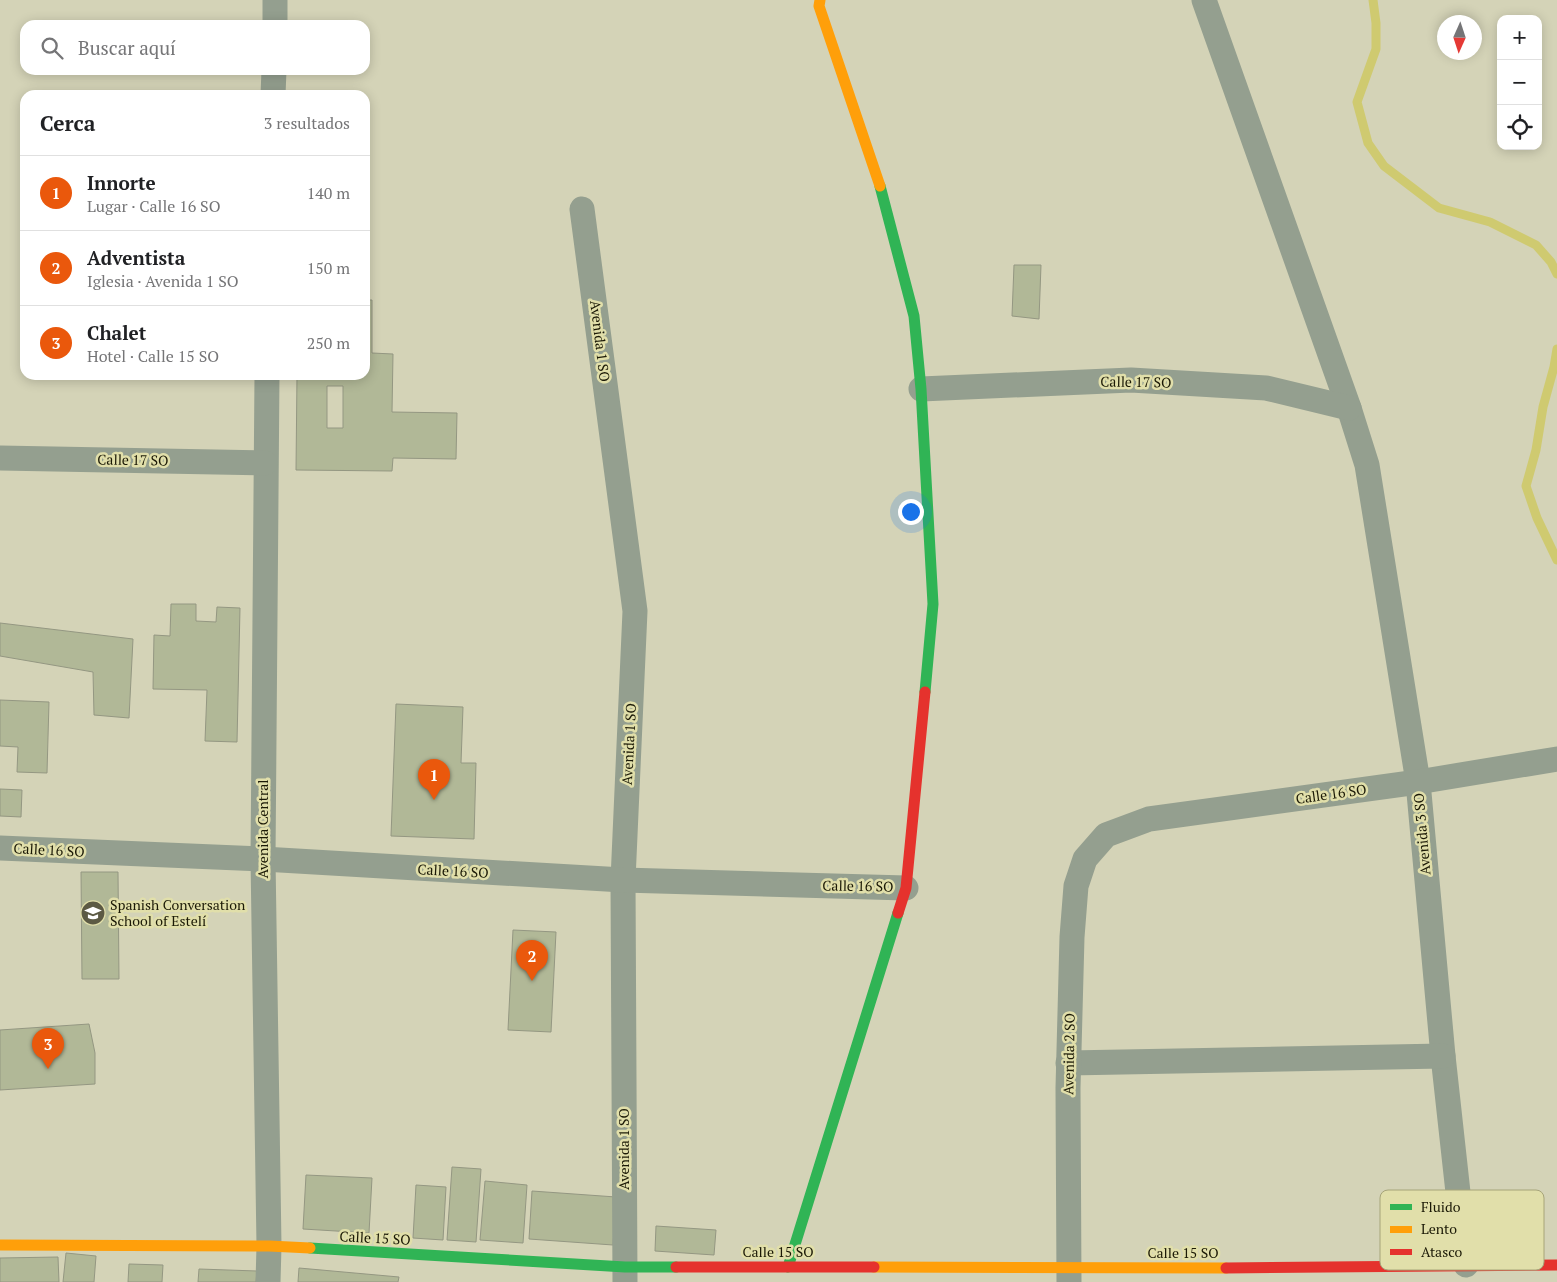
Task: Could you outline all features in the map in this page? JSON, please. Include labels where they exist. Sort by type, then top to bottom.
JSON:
[{"type":"street","points":[[275,0],[275,20]]},
{"type":"street","points":[[788,1267],[906,888],[932,604],[921,389],[914,316],[880,186],[820,6],[820,0]]},
{"type":"street","name":"Avenida 3 SO","points":[[1204,0],[1349,408],[1367,465],[1418,782],[1458,1190]]},
{"type":"street","points":[[273,90],[274,75]]},
{"type":"street","name":"Avenida 1 SO","points":[[582,209],[635,611],[623,880],[625,1275]]},
{"type":"street","name":"Avenida Central","points":[[267,380],[263,859],[268,1282]]},
{"type":"street","name":"Calle 17 SO","points":[[921,389],[1131,380],[1266,388],[1349,408]]},
{"type":"street","name":"Calle 17 SO","points":[[0,458],[265,463]]},
{"type":"street","name":"Calle 16 SO","points":[[1106,835],[1149,819],[1418,782],[1557,759]]},
{"type":"street","name":"Avenida 2 SO","points":[[1069,1274],[1068,1063],[1072,937],[1076,886],[1084,859],[1106,835]]},
{"type":"street","name":"Calle 16 SO","points":[[0,848],[263,859],[623,880],[906,888]]},
{"type":"street","points":[[1068,1063],[1444,1056]]},
{"type":"street","name":"Calle 15 SO","points":[[0,1245],[269,1246],[625,1275],[788,1267],[1069,1274],[1288,1275],[1380,1270]]},
{"type":"street","name":"Calle 15 SO","points":[[1544,1265],[1557,1265]]},
{"type":"building","points":[[1014,265],[1041,265],[1039,319],[1012,316]]},
{"type":"building","points":[[370,300],[372,300],[372,353],[393,354],[392,412],[457,413],[456,459],[393,458],[392,471],[296,470],[297,380],[370,380]],"holes":[[[327,386],[343,386],[343,428],[327,428]]]},
{"type":"building","points":[[171,604],[196,604],[196,621],[216,622],[217,607],[240,608],[237,742],[205,741],[207,690],[153,689],[154,635],[170,636]]},
{"type":"building","points":[[0,623],[133,639],[129,718],[94,715],[93,672],[0,656]]},
{"type":"building","points":[[0,700],[49,702],[47,773],[17,772],[18,747],[0,746]]},
{"type":"building","points":[[396,704],[463,707],[461,763],[476,763],[474,839],[391,836]]},
{"type":"building","points":[[0,789],[22,790],[21,817],[0,816]]},
{"type":"building","points":[[81,872],[118,872],[119,979],[82,979]]},
{"type":"building","points":[[513,930],[556,932],[551,1032],[508,1030]]},
{"type":"building","points":[[89,1024],[95,1053],[95,1084],[0,1090],[0,1030]]},
{"type":"building","points":[[452,1167],[481,1169],[476,1242],[447,1240]]},
{"type":"building","points":[[306,1175],[372,1178],[369,1233],[303,1229]]},
{"type":"building","points":[[485,1181],[527,1185],[523,1243],[480,1240]]},
{"type":"building","points":[[416,1185],[446,1187],[443,1240],[413,1238]]},
{"type":"building","points":[[532,1191],[616,1197],[613,1245],[529,1239]]},
{"type":"building","points":[[656,1226],[716,1230],[714,1255],[655,1251]]},
{"type":"building","points":[[66,1253],[96,1256],[94,1282],[63,1282]]},
{"type":"building","points":[[58,1257],[59,1282],[0,1282],[0,1258]]},
{"type":"building","points":[[129,1264],[163,1265],[162,1282],[128,1282]]},
{"type":"building","points":[[299,1268],[399,1277],[398,1282],[298,1282]]},
{"type":"building","points":[[199,1269],[257,1271],[256,1282],[198,1282]]},
{"type":"waterway","points":[[1373,0],[1376,23],[1376,49],[1357,102],[1368,143],[1384,166],[1439,208],[1490,222],[1536,245],[1551,262],[1557,274]]},
{"type":"waterway","points":[[1557,349],[1543,407],[1536,450],[1526,486],[1537,518],[1557,560]]},
{"type":"traffic: fast","points":[[880,186],[914,316],[921,389],[933,604],[925,692]]},
{"type":"traffic: fast","points":[[788,1267],[898,913]]},
{"type":"traffic: fast","points":[[310,1248],[625,1267],[676,1267]]},
{"type":"traffic: slow","points":[[820,0],[819,6],[880,186]]},
{"type":"traffic: slow","points":[[0,1245],[269,1246],[310,1248]]},
{"type":"traffic: slow","points":[[874,1267],[1226,1268]]},
{"type":"traffic: jam","points":[[898,913],[906,888],[925,692]]},
{"type":"traffic: jam","points":[[1544,1265],[1557,1265]]},
{"type":"traffic: jam","points":[[676,1267],[874,1267]]},
{"type":"traffic: jam","points":[[1226,1268],[1380,1267]]},
{"type":"place","name":"Innorte","points":[[434,800]]},
{"type":"place","name":"Spanish Conversation School of Estelí","points":[[93,913]]},
{"type":"place","name":"Adventista","points":[[532,981]]},
{"type":"place","name":"Chalet","points":[[48,1069]]}]
